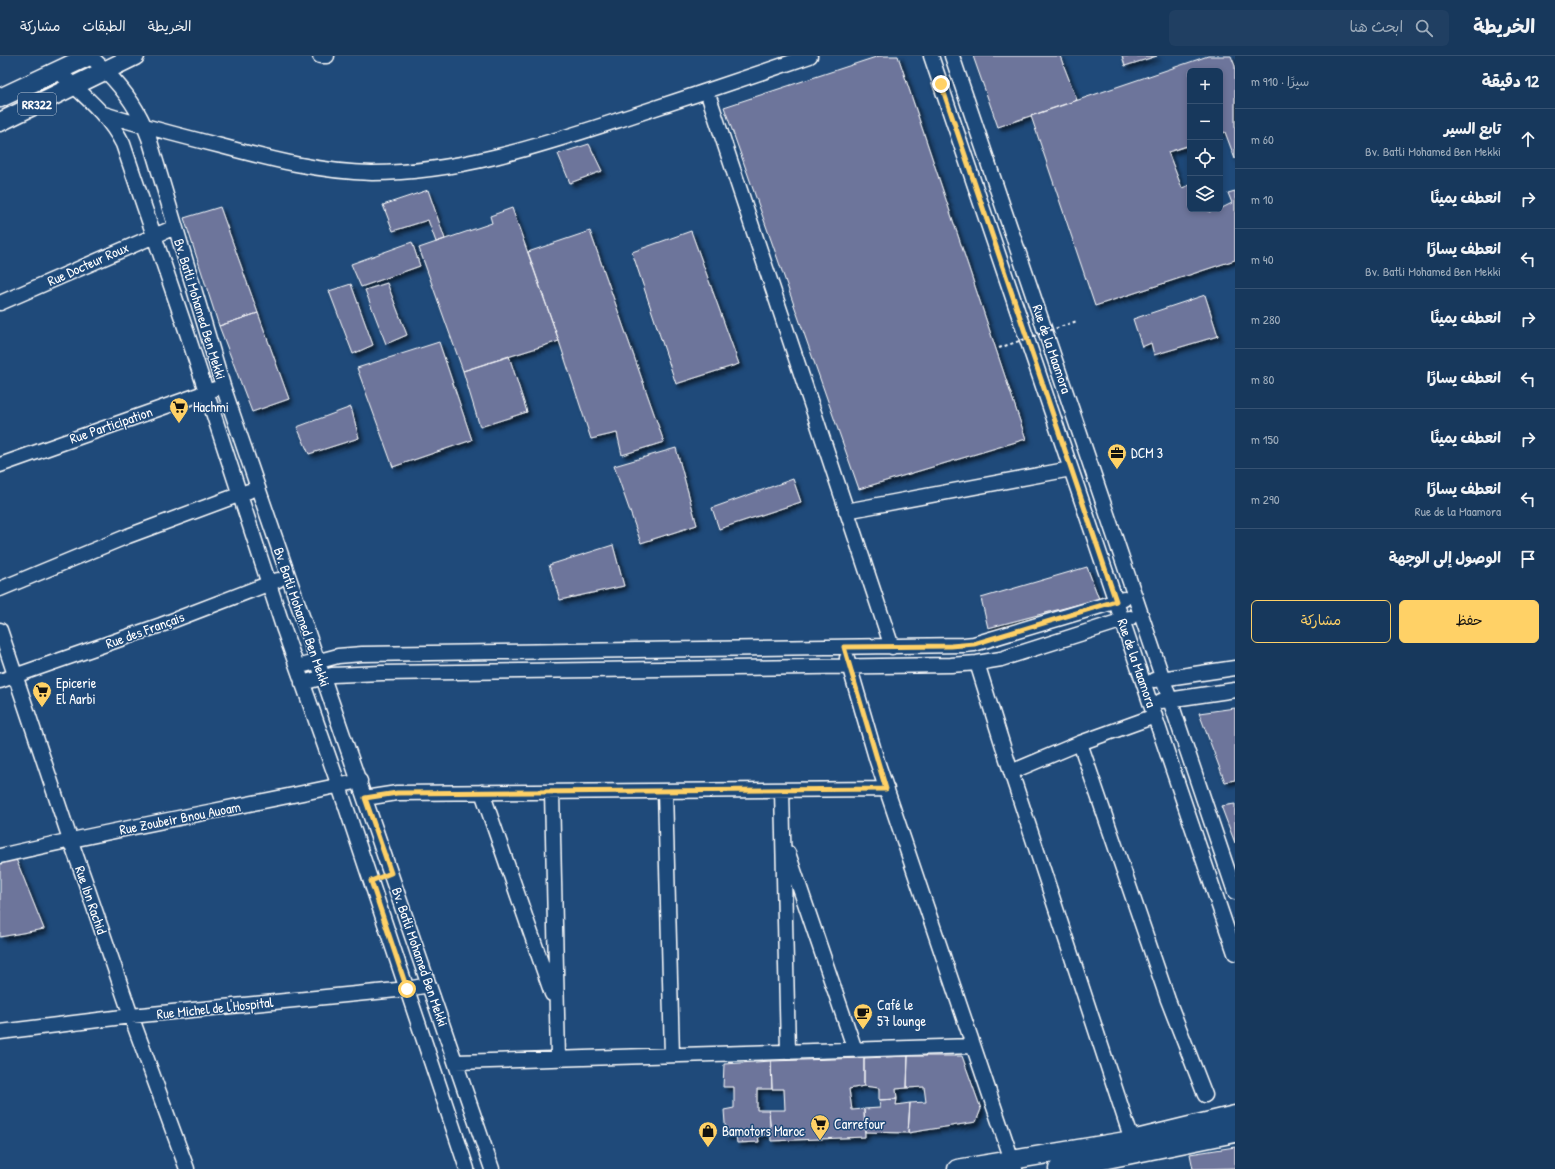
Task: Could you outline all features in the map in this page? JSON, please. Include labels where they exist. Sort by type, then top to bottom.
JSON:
[{"type":"main road","name":"RR322","points":[[0,98],[89,56]]},
{"type":"main road","name":"RR322","points":[[0,122],[135,56]]},
{"type":"main road","points":[[957,1169],[1013,1165],[1050,1152],[1132,1140],[1235,1115]]},
{"type":"main road","points":[[1058,1169],[1235,1133]]},
{"type":"street","name":"Bv. Batli Mohamed Ben Mekki","points":[[89,56],[106,70],[124,90],[141,117],[223,386],[360,781],[492,1169]]},
{"type":"street","points":[[320,56],[326,56]]},
{"type":"street","points":[[104,114],[144,127],[284,162],[325,170],[372,172],[421,170],[469,162],[523,150],[707,91],[810,56]]},
{"type":"street","name":"Rue de la Maamora","points":[[931,56],[1235,953]]},
{"type":"street","name":"Rue de la Maamora","points":[[952,56],[1235,891]]},
{"type":"street","name":"Bv. Batli Mohamed Ben Mekki","points":[[58,71],[104,114],[123,144],[241,494],[302,683],[371,881],[467,1169]]},
{"type":"street","points":[[707,91],[892,647]]},
{"type":"street","points":[[982,206],[1001,200]]},
{"type":"street","name":"Rue Docteur Roux","points":[[0,303],[175,227]]},
{"type":"street","name":"Rue Participation","points":[[0,465],[223,386]]},
{"type":"street","points":[[846,511],[1071,469]]},
{"type":"street","points":[[0,589],[128,536],[258,488]]},
{"type":"street","name":"Rue des Français","points":[[0,680],[161,625],[289,576]]},
{"type":"street","points":[[297,667],[317,660],[362,654],[951,646],[974,644],[1134,596]]},
{"type":"street","points":[[302,683],[323,677],[382,672],[951,665],[977,663],[1001,659],[1140,614]]},
{"type":"street","name":"Rue Ibn Rachid","points":[[0,630],[14,675],[131,1016],[187,1169]]},
{"type":"street","points":[[844,647],[886,789],[1013,1165]]},
{"type":"street","points":[[977,663],[1011,772],[1132,1140]]},
{"type":"street","points":[[1143,681],[1235,668]]},
{"type":"street","points":[[1150,703],[1235,690]]},
{"type":"street","points":[[1011,772],[1080,743],[1155,716]]},
{"type":"street","points":[[1080,743],[1168,1000],[1205,1095]]},
{"type":"street","name":"Rue Zoubeir Bnou Auoam","points":[[0,856],[70,839],[360,781]]},
{"type":"street","points":[[365,798],[397,793],[886,789]]},
{"type":"street","points":[[782,790],[788,1051]]},
{"type":"street","points":[[665,791],[672,1055]]},
{"type":"street","points":[[482,792],[556,1008]]},
{"type":"street","points":[[552,792],[558,1058]]},
{"type":"street","points":[[783,841],[856,1050]]},
{"type":"street","points":[[371,881],[391,873]]},
{"type":"street","points":[[1216,894],[1235,891]]},
{"type":"street","name":"Rue Michel de l'Hospital","points":[[0,1032],[131,1016],[407,989],[429,985]]},
{"type":"street","points":[[456,1062],[973,1046]]},
{"type":"path","points":[[999,348],[1077,321]]},
{"type":"building","points":[[879,56],[898,56],[1026,439],[859,489],[724,107]]},
{"type":"building","points":[[973,56],[1060,56],[1077,100],[998,127]]},
{"type":"building","points":[[1122,56],[1157,56],[1125,66]]},
{"type":"building","points":[[1208,56],[1231,56],[1235,66],[1235,159],[1225,132],[1223,133],[1223,68],[1187,68],[1187,146],[1168,152],[1182,188],[1187,186],[1187,212],[1223,212],[1223,208],[1232,203],[1228,193],[1235,191],[1235,260],[1095,306],[1031,116]]},
{"type":"building","points":[[589,144],[602,171],[570,183],[558,154]]},
{"type":"building","points":[[428,190],[445,239],[436,242],[428,220],[393,231],[383,205]]},
{"type":"building","points":[[220,207],[258,313],[219,326],[184,218]]},
{"type":"building","points":[[512,208],[559,341],[463,371],[419,248],[492,223],[490,216]]},
{"type":"building","points":[[590,231],[664,442],[622,455],[617,433],[591,439],[528,252]]},
{"type":"building","points":[[691,231],[739,364],[676,384],[632,252]]},
{"type":"building","points":[[412,242],[420,266],[361,287],[351,264]]},
{"type":"building","points":[[387,283],[407,335],[386,344],[365,290]]},
{"type":"building","points":[[351,284],[373,345],[353,354],[329,291]]},
{"type":"building","points":[[1205,295],[1218,336],[1154,355],[1151,343],[1142,347],[1133,319]]},
{"type":"building","points":[[258,313],[289,399],[252,412],[219,326]]},
{"type":"building","points":[[439,342],[472,440],[393,467],[357,368]]},
{"type":"building","points":[[509,356],[527,412],[480,427],[463,371]]},
{"type":"building","points":[[351,407],[359,438],[309,454],[297,427]]},
{"type":"building","points":[[676,448],[697,525],[641,543],[614,466]]},
{"type":"building","points":[[793,479],[801,502],[719,529],[712,508]]},
{"type":"building","points":[[613,545],[624,586],[560,600],[549,565]]},
{"type":"building","points":[[1087,567],[1099,599],[988,628],[981,598]]},
{"type":"building","points":[[1235,708],[1235,780],[1225,782],[1199,713]]},
{"type":"building","points":[[1235,804],[1235,843],[1221,806]]},
{"type":"building","points":[[16,859],[44,929],[0,937],[0,862]]},
{"type":"building","points":[[908,1056],[907,1088],[896,1089],[897,1099],[879,1100],[879,1088],[864,1086],[864,1058]]},
{"type":"building","points":[[908,1056],[962,1056],[981,1109],[976,1122],[908,1133],[910,1103],[926,1102],[924,1087],[907,1088]]},
{"type":"building","points":[[864,1058],[864,1086],[849,1089],[852,1110],[864,1109],[865,1137],[771,1141],[769,1110],[785,1110],[784,1089],[772,1089],[771,1061]]},
{"type":"building","points":[[771,1061],[772,1089],[757,1089],[757,1110],[769,1110],[771,1134],[758,1136],[759,1142],[737,1143],[736,1135],[726,1137],[724,1110],[734,1108],[734,1087],[723,1087],[724,1064]]},
{"type":"building","points":[[897,1099],[896,1105],[910,1103],[908,1133],[865,1132],[864,1109],[880,1108],[879,1100]]},
{"type":"building","points":[[1235,1147],[1235,1168],[1193,1169],[1190,1154]]},
{"type":"place","name":"Hachmi","points":[[179,424]]},
{"type":"place","name":"DCM 3","points":[[1117,470]]},
{"type":"place","name":"Epicerie El Aarbi","points":[[42,708]]},
{"type":"place","name":"Café le 57 lounge","points":[[863,1030]]},
{"type":"place","name":"Carrefour","points":[[820,1141]]},
{"type":"place","name":"Bamotors Maroc","points":[[708,1148]]},
{"type":"route","points":[[407,989],[371,881],[391,873],[365,798],[397,793],[886,789],[844,647],[951,646],[974,644],[1116,601],[941,84]]}]
